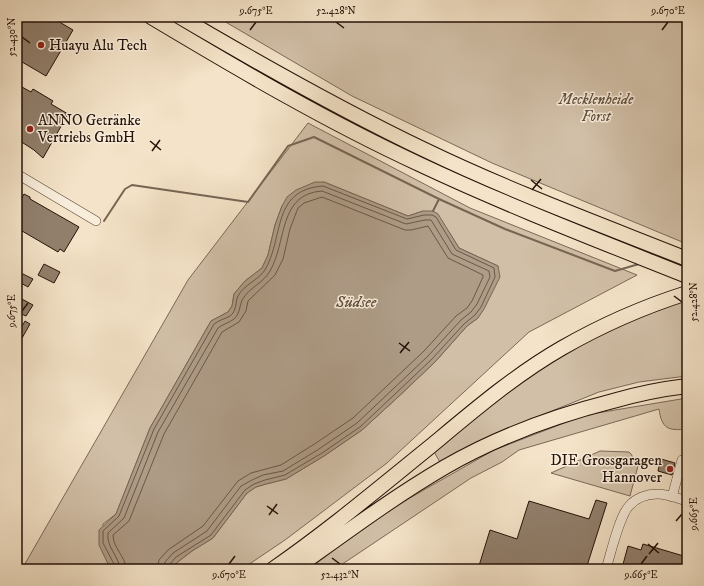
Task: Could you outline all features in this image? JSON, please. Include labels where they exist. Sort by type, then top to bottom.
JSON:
[{"type":"highway","points":[[151,17],[336,123],[418,164],[503,202],[687,276]]},
{"type":"highway","points":[[180,17],[252,59],[342,108],[425,150],[508,188],[687,259]]},
{"type":"highway","points":[[273,569],[303,548],[363,501],[471,412],[519,376],[561,348],[633,312],[687,293]]},
{"type":"highway","points":[[295,569],[371,514],[445,467],[498,440],[553,418],[590,407],[639,394],[687,386]]},
{"type":"street","points":[[18,176],[96,220]]},
{"type":"street","points":[[672,497],[682,460]]},
{"type":"street","points":[[606,569],[622,518],[629,506],[639,498],[656,494],[687,501]]},
{"type":"green space","name":"Mecklenheide Forst","points":[[217,17],[687,17],[687,244],[492,163],[352,96]]},
{"type":"green space","points":[[308,123],[470,208],[637,275],[529,332],[387,463],[285,540],[242,569],[170,569],[192,551],[213,538],[247,493],[256,487],[286,479],[324,456],[362,430],[435,362],[467,326],[478,318],[498,266],[459,248],[449,232],[423,211],[408,216],[324,182],[282,206],[275,225],[268,255],[262,268],[245,281],[234,294],[232,306],[228,312],[211,321],[150,428],[116,514],[103,524],[105,554],[109,565],[113,569],[22,569],[188,280]]},
{"type":"green space","points":[[687,299],[687,376],[639,382],[599,392],[532,419],[441,464],[433,450],[523,380],[576,347],[635,317]]},
{"type":"green space","points":[[687,398],[687,429],[675,430],[664,425],[659,409],[519,450],[502,462],[471,478],[335,569],[307,569],[399,504],[494,450],[585,415]]},
{"type":"green space","points":[[600,451],[629,452],[631,454],[638,466],[630,496],[551,473]]},
{"type":"water","name":"Südsee","points":[[315,182],[324,182],[408,216],[423,211],[433,211],[438,214],[459,248],[498,266],[500,277],[484,309],[478,318],[467,326],[435,362],[362,430],[324,456],[286,479],[256,487],[247,493],[213,538],[192,551],[170,569],[113,569],[109,566],[99,545],[99,530],[116,514],[150,428],[211,321],[228,312],[232,306],[234,294],[245,281],[262,268],[268,255],[275,225],[287,197],[296,190]]},
{"type":"building","name":"Huayu Alu Tech","points":[[17,17],[51,17],[73,30],[46,76],[17,59]]},
{"type":"building","points":[[22,87],[31,92],[33,89],[53,101],[51,104],[68,114],[43,158],[17,139],[17,95]]},
{"type":"building","points":[[24,194],[30,197],[30,199],[79,227],[64,252],[60,249],[58,252],[17,228],[17,206]]},
{"type":"building","points":[[44,264],[60,272],[54,283],[38,275]]},
{"type":"building","points":[[17,271],[33,279],[28,287],[17,281]]},
{"type":"building","points":[[17,298],[20,298],[33,305],[26,316],[17,312]]},
{"type":"building","points":[[25,321],[30,324],[17,347],[17,335]]},
{"type":"building","points":[[661,459],[675,463],[672,475],[658,471]]},
{"type":"building","points":[[596,500],[607,503],[586,569],[478,569],[490,530],[517,539],[529,501],[589,519]]},
{"type":"building","points":[[643,544],[687,557],[687,569],[622,568],[628,546],[641,550]]},
{"type":"waterway","points":[[104,221],[125,189],[132,185],[248,202],[288,146],[314,137],[439,199]]},
{"type":"waterway","points":[[433,211],[439,199],[505,229],[615,271],[639,264]]},
{"type":"waterway","points":[[681,250],[687,248]]},
{"type":"place","name":"Huayu Alu Tech","points":[[41,45]]},
{"type":"place","name":"ANNO Getränke Vertriebs GmbH","points":[[30,129]]},
{"type":"place","name":"DIE Grossgaragen Hannover","points":[[670,469]]}]
